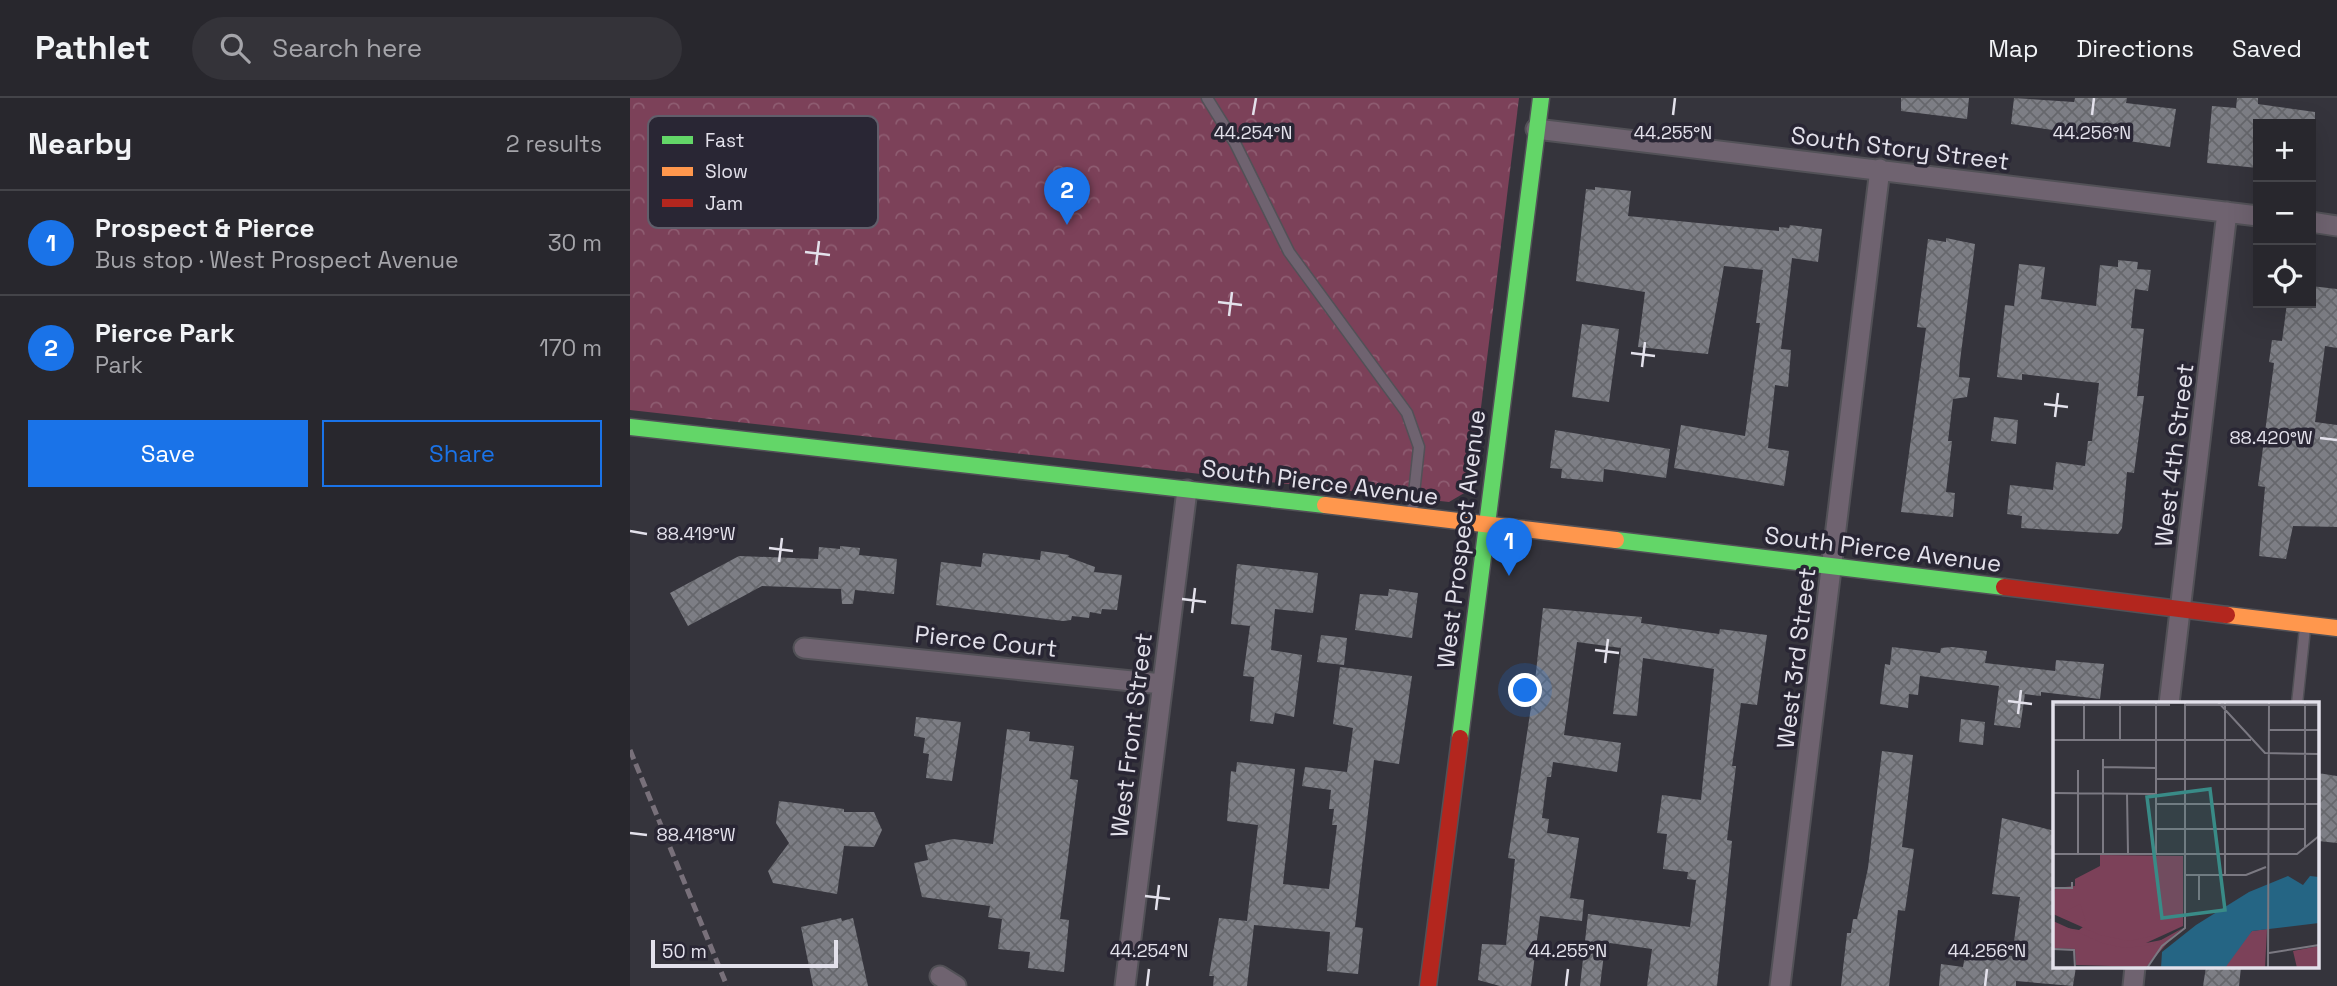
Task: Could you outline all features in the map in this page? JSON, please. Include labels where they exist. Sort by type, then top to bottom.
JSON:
[{"type":"street","name":"West Prospect Avenue","points":[[1428,986],[1541,98]]},
{"type":"street","name":"South Story Street","points":[[1536,129],[2253,215]]},
{"type":"street","name":"West 3rd Street","points":[[1780,986],[1880,169]]},
{"type":"street","name":"West 4th Street","points":[[2169,702],[2227,212]]},
{"type":"street","points":[[2316,223],[2337,226]]},
{"type":"street","name":"South Pierce Avenue","points":[[630,427],[1412,515],[2337,628]]},
{"type":"street","name":"West Front Street","points":[[1125,986],[1187,490]]},
{"type":"street","name":"Pierce Court","points":[[804,648],[1162,684]]},
{"type":"street","points":[[2133,986],[2135,968]]},
{"type":"lane","points":[[1208,100],[1235,143],[1289,252],[1386,383],[1415,430],[1419,447],[1412,515]]},
{"type":"lane","points":[[2297,702],[2305,624]]},
{"type":"green space","points":[[630,98],[1519,98],[1471,489],[1449,502],[630,410]]},
{"type":"building","points":[[1901,98],[1969,98],[1967,119],[1901,111]]},
{"type":"building","points":[[2014,98],[2074,102],[2075,98],[2127,98],[2126,103],[2176,109],[2170,147],[2011,124]]},
{"type":"building","points":[[2237,98],[2258,98],[2258,104],[2315,112],[2315,119],[2253,119],[2253,168],[2207,163],[2212,106],[2236,108]]},
{"type":"building","points":[[1595,187],[1631,191],[1628,216],[1779,231],[1779,227],[1789,228],[1790,225],[1822,229],[1818,262],[1792,258],[1781,349],[1791,350],[1788,387],[1775,385],[1768,448],[1789,451],[1784,486],[1674,468],[1681,425],[1745,436],[1760,323],[1756,323],[1763,270],[1724,266],[1708,354],[1638,347],[1645,292],[1576,281],[1586,189],[1595,190]]},
{"type":"building","points":[[1946,238],[1975,244],[1959,377],[1970,378],[1967,397],[1953,399],[1948,441],[1952,441],[1946,492],[1955,493],[1953,517],[1901,512],[1926,328],[1917,327],[1928,239],[1946,242]]},
{"type":"building","points":[[2118,260],[2138,262],[2137,269],[2151,270],[2148,291],[2135,289],[2131,328],[2144,329],[2137,396],[2144,396],[2134,473],[2127,472],[2122,528],[2118,534],[2021,528],[2022,516],[2007,514],[2010,485],[2053,490],[2056,462],[2085,466],[2088,441],[2092,441],[2099,383],[2022,374],[2022,380],[1997,377],[2005,305],[2014,306],[2019,264],[2045,267],[2041,299],[2096,306],[2100,265],[2118,267]]},
{"type":"building","points":[[2316,287],[2337,289],[2337,348],[2325,346],[2315,422],[2337,425],[2337,527],[2293,526],[2286,559],[2259,556],[2265,487],[2258,486],[2274,363],[2269,362],[2272,340],[2282,341],[2286,308],[2316,308]]},
{"type":"building","points":[[1582,324],[1619,329],[1609,402],[1572,397]]},
{"type":"building","points":[[1994,417],[2018,420],[2016,444],[1991,441]]},
{"type":"building","points":[[1555,430],[1670,449],[1666,478],[1604,469],[1603,482],[1561,478],[1562,469],[1550,468]]},
{"type":"building","points":[[840,546],[860,548],[859,555],[897,559],[894,594],[855,590],[853,604],[842,604],[841,589],[762,586],[688,626],[670,593],[739,556],[818,559],[819,547],[840,549]]},
{"type":"building","points":[[1041,551],[1069,555],[1068,557],[1095,567],[1094,572],[1122,575],[1117,610],[1102,609],[1101,614],[1090,612],[1089,618],[1072,616],[1071,620],[1063,621],[936,605],[941,562],[981,567],[983,553],[1040,560]]},
{"type":"building","points":[[1237,564],[1318,573],[1313,613],[1275,609],[1271,650],[1302,655],[1294,717],[1275,713],[1273,724],[1250,721],[1254,677],[1243,676],[1250,626],[1231,624]]},
{"type":"building","points":[[1389,589],[1418,593],[1412,638],[1355,630],[1360,594],[1388,596]]},
{"type":"building","points":[[1543,608],[1642,617],[1641,623],[1719,634],[1720,629],[1767,635],[1757,705],[1741,703],[1732,766],[1736,766],[1727,840],[1732,841],[1717,986],[1647,986],[1652,949],[1610,943],[1605,946],[1600,986],[1580,986],[1588,914],[1690,927],[1696,880],[1687,879],[1688,872],[1663,869],[1667,834],[1657,833],[1662,795],[1701,800],[1714,669],[1643,658],[1637,716],[1613,714],[1621,648],[1577,642],[1564,735],[1621,743],[1617,772],[1553,762],[1551,777],[1547,777],[1542,818],[1549,819],[1547,833],[1579,838],[1570,898],[1584,900],[1582,921],[1540,916],[1531,986],[1500,986],[1478,980],[1482,944],[1506,945],[1515,859],[1508,858],[1535,681]]},
{"type":"building","points":[[1321,635],[1347,638],[1344,665],[1317,662]]},
{"type":"building","points":[[1892,647],[1940,653],[1941,648],[1952,647],[1987,651],[1985,663],[2055,671],[2056,660],[2104,664],[2100,699],[2041,692],[2041,696],[2025,694],[2020,728],[1994,725],[1999,686],[1920,676],[1918,695],[1909,694],[1908,708],[1880,704],[1885,664],[1890,665]]},
{"type":"building","points":[[1340,667],[1412,676],[1399,764],[1374,760],[1355,927],[1363,928],[1358,974],[1327,971],[1330,932],[1254,925],[1247,986],[1213,986],[1214,976],[1209,976],[1219,918],[1247,921],[1258,825],[1227,821],[1231,771],[1236,772],[1237,762],[1295,769],[1283,884],[1329,889],[1337,825],[1332,825],[1334,809],[1329,809],[1331,790],[1302,786],[1305,767],[1347,772],[1353,728],[1333,724]]},
{"type":"building","points":[[916,717],[961,722],[952,781],[926,778],[929,754],[923,753],[925,738],[914,736]]},
{"type":"building","points":[[1961,719],[1985,722],[1983,745],[1959,742]]},
{"type":"building","points":[[1007,729],[1030,732],[1029,741],[1074,746],[1070,779],[1078,780],[1060,919],[1069,920],[1064,972],[1028,968],[1030,952],[998,949],[1002,919],[988,917],[990,906],[922,897],[914,863],[928,860],[925,845],[953,839],[993,844]]},
{"type":"building","points":[[1882,751],[1913,755],[1902,847],[1914,849],[1905,911],[1898,910],[1889,986],[1841,986],[1847,933],[1851,933],[1853,919],[1857,919],[1868,868]]},
{"type":"building","points":[[2319,773],[2337,776],[2337,843],[2319,841]]},
{"type":"building","points":[[779,801],[844,809],[844,812],[874,812],[882,830],[874,847],[844,846],[837,894],[773,883],[768,871],[789,843],[776,823]]},
{"type":"building","points":[[2002,818],[2053,831],[2053,968],[2076,968],[2073,986],[2016,981],[2016,986],[1939,986],[1941,964],[1963,967],[1966,949],[2012,956],[2020,897],[1992,894]]},
{"type":"building","points":[[841,918],[842,921],[853,918],[868,986],[813,986],[801,927]]},
{"type":"building","points":[[2206,968],[2241,968],[2239,986],[2203,986]]},
{"type":"railway","points":[[630,750],[727,986]]},
{"type":"traffic: fast","points":[[1460,738],[1541,98]]},
{"type":"traffic: fast","points":[[630,427],[1325,505]]},
{"type":"traffic: fast","points":[[1616,540],[2004,587]]},
{"type":"traffic: slow","points":[[1325,505],[1616,540]]},
{"type":"traffic: slow","points":[[2227,615],[2337,628]]},
{"type":"traffic: jam","points":[[2004,587],[2227,615]]},
{"type":"traffic: jam","points":[[1428,986],[1460,738]]},
{"type":"place","name":"Pierce Park","points":[[1067,225]]},
{"type":"place","name":"Prospect & Pierce","points":[[1509,576]]}]
